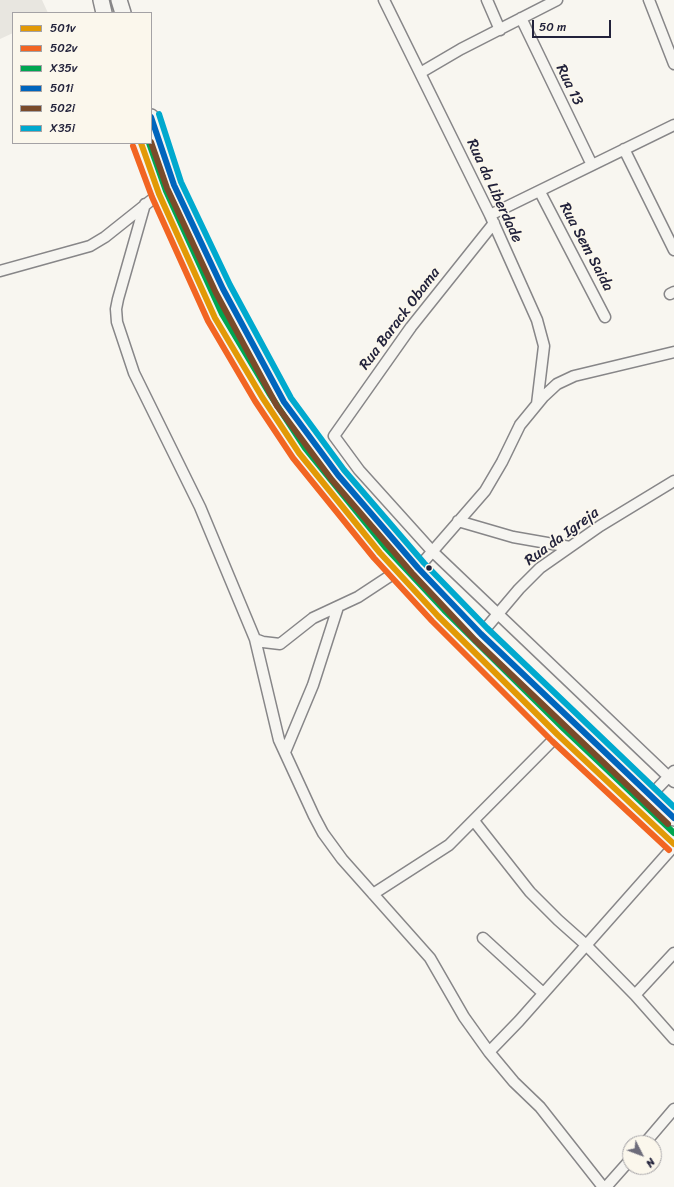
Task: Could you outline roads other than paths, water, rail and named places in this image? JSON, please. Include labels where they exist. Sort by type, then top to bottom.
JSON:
[{"type":"main road","points":[[101,0],[104,12]]},
{"type":"main road","points":[[119,0],[123,12]]},
{"type":"main road","points":[[152,120],[174,185],[223,289],[284,402],[338,475],[418,568],[481,634],[674,818]]},
{"type":"main road","points":[[141,144],[159,194],[215,318],[262,397],[300,453],[396,572],[438,616],[558,735],[674,845]]},
{"type":"street","name":"Rua da Liberdade","points":[[384,0],[492,219],[542,336],[544,346],[537,404]]},
{"type":"street","points":[[487,0],[500,30]]},
{"type":"street","points":[[420,73],[461,49],[557,0]]},
{"type":"street","points":[[649,0],[674,64]]},
{"type":"street","name":"Rua 13","points":[[521,18],[592,165]]},
{"type":"street","name":"Rua Barack Obama","points":[[432,551],[359,470],[334,436],[411,327],[492,219],[592,165],[674,125]]},
{"type":"street","points":[[624,149],[674,250]]},
{"type":"street","name":"Rua Sem Saida","points":[[540,192],[605,316]]},
{"type":"street","points":[[0,270],[90,246],[105,238],[159,194]]},
{"type":"street","points":[[146,204],[118,299],[116,309],[117,322],[134,373],[200,507],[255,639],[268,688],[279,740],[323,833],[342,859],[430,958],[464,1017],[489,1052],[514,1082],[540,1106],[603,1187]]},
{"type":"street","points":[[418,568],[485,491],[502,462],[520,425],[537,404],[557,384],[574,376],[674,352]]},
{"type":"street","name":"Rua da Igreja","points":[[481,634],[498,613],[540,568],[600,526],[674,481]]},
{"type":"street","points":[[458,521],[513,537],[570,547]]},
{"type":"street","points":[[432,551],[672,777],[651,795]]},
{"type":"street","points":[[255,639],[263,642],[280,644],[313,618],[376,587],[396,572]]},
{"type":"street","points":[[285,752],[313,685],[338,607]]},
{"type":"street","points":[[373,894],[449,845],[558,735]]},
{"type":"street","points":[[474,821],[530,892],[636,995],[674,1039]]},
{"type":"street","points":[[489,1052],[519,1021],[585,944],[674,845]]},
{"type":"street","points":[[482,938],[543,993]]},
{"type":"street","points":[[636,995],[674,953]]},
{"type":"street","points":[[652,1135],[674,1109]]},
{"type":"street","points":[[606,1187],[622,1169]]}]
